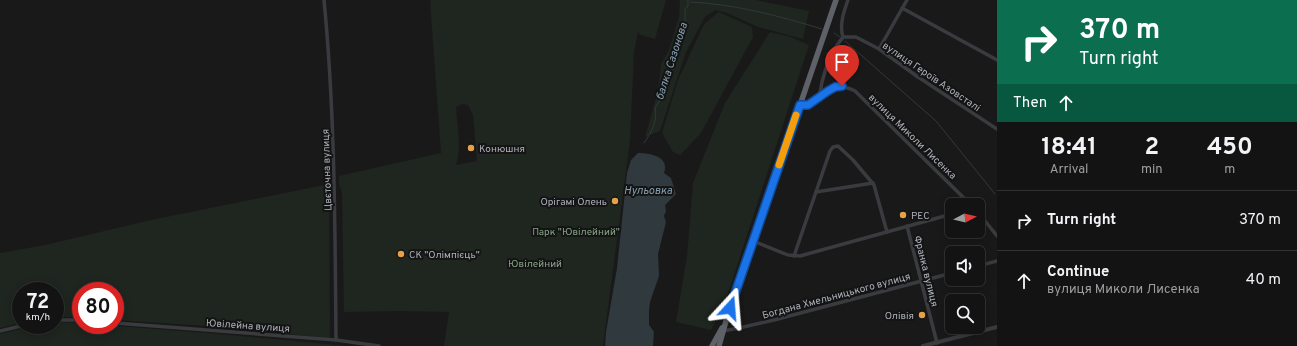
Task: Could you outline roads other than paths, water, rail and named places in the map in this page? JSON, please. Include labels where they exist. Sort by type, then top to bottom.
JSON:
[{"type":"highway","points":[[719,346],[753,241],[836,0]]},
{"type":"highway","points":[[712,346],[726,321]]},
{"type":"street","name":"Цвєточна вулиця","points":[[324,0],[331,94],[335,194],[336,340]]},
{"type":"street","points":[[819,96],[827,64],[834,48],[843,37],[841,32],[841,24],[848,0]]},
{"type":"street","points":[[879,49],[907,0]]},
{"type":"street","points":[[902,8],[997,60]]},
{"type":"street","name":"вулиця Героїв Азовсталі","points":[[843,37],[856,37],[879,49],[918,77],[997,129]]},
{"type":"street","name":"вулиця Миколи Лисенка","points":[[800,105],[808,105],[814,102],[819,96],[838,87],[847,87],[855,90],[964,198]]},
{"type":"street","points":[[794,256],[830,151],[833,147],[838,146],[873,183],[887,232]]},
{"type":"street","points":[[816,192],[873,183]]},
{"type":"street","points":[[753,241],[794,256],[800,256],[945,216]]},
{"type":"street","points":[[985,221],[997,236]]},
{"type":"street","name":"Франка вулиця","points":[[907,226],[937,342]]},
{"type":"street","points":[[985,264],[997,261]]},
{"type":"street","name":"Богдана Хмельницького вулиця","points":[[723,331],[774,320],[945,275]]},
{"type":"street","name":"Ювілейна вулиця","points":[[124,324],[336,340],[352,344],[379,346]]},
{"type":"street","points":[[923,346],[997,327]]},
{"type":"street","points":[[0,331],[12,328]]},
{"type":"water","name":"Нульовка","points":[[638,153],[654,155],[662,160],[665,168],[664,173],[671,178],[676,194],[665,205],[666,211],[664,216],[666,222],[658,254],[659,276],[650,302],[649,325],[654,332],[653,346],[605,346],[617,268],[627,173],[631,160]]},
{"type":"waterway","name":"балка Сазонова","points":[[644,143],[655,122],[655,108],[662,94],[662,88],[666,79],[671,52],[675,50],[677,42],[680,40],[680,32],[685,22],[685,9],[688,6],[688,0]]},
{"type":"waterway","points":[[690,2],[724,5],[757,11],[822,29]]},
{"type":"waterway","points":[[834,33],[840,37]]},
{"type":"waterway","points":[[845,41],[936,121],[995,194]]},
{"type":"place","name":"Конюшня","points":[[471,148]]},
{"type":"place","name":"Орігамі Олень","points":[[615,201]]},
{"type":"place","name":"РЕС","points":[[903,215]]},
{"type":"place","name":"СК \"Олімпієць\"","points":[[401,254]]},
{"type":"place","name":"Олівія","points":[[922,315]]},
{"type":"park label","name":"Парк \"Ювілейний\"","points":[[576,231]]},
{"type":"park label","name":"Ювілейний","points":[[535,263]]}]
